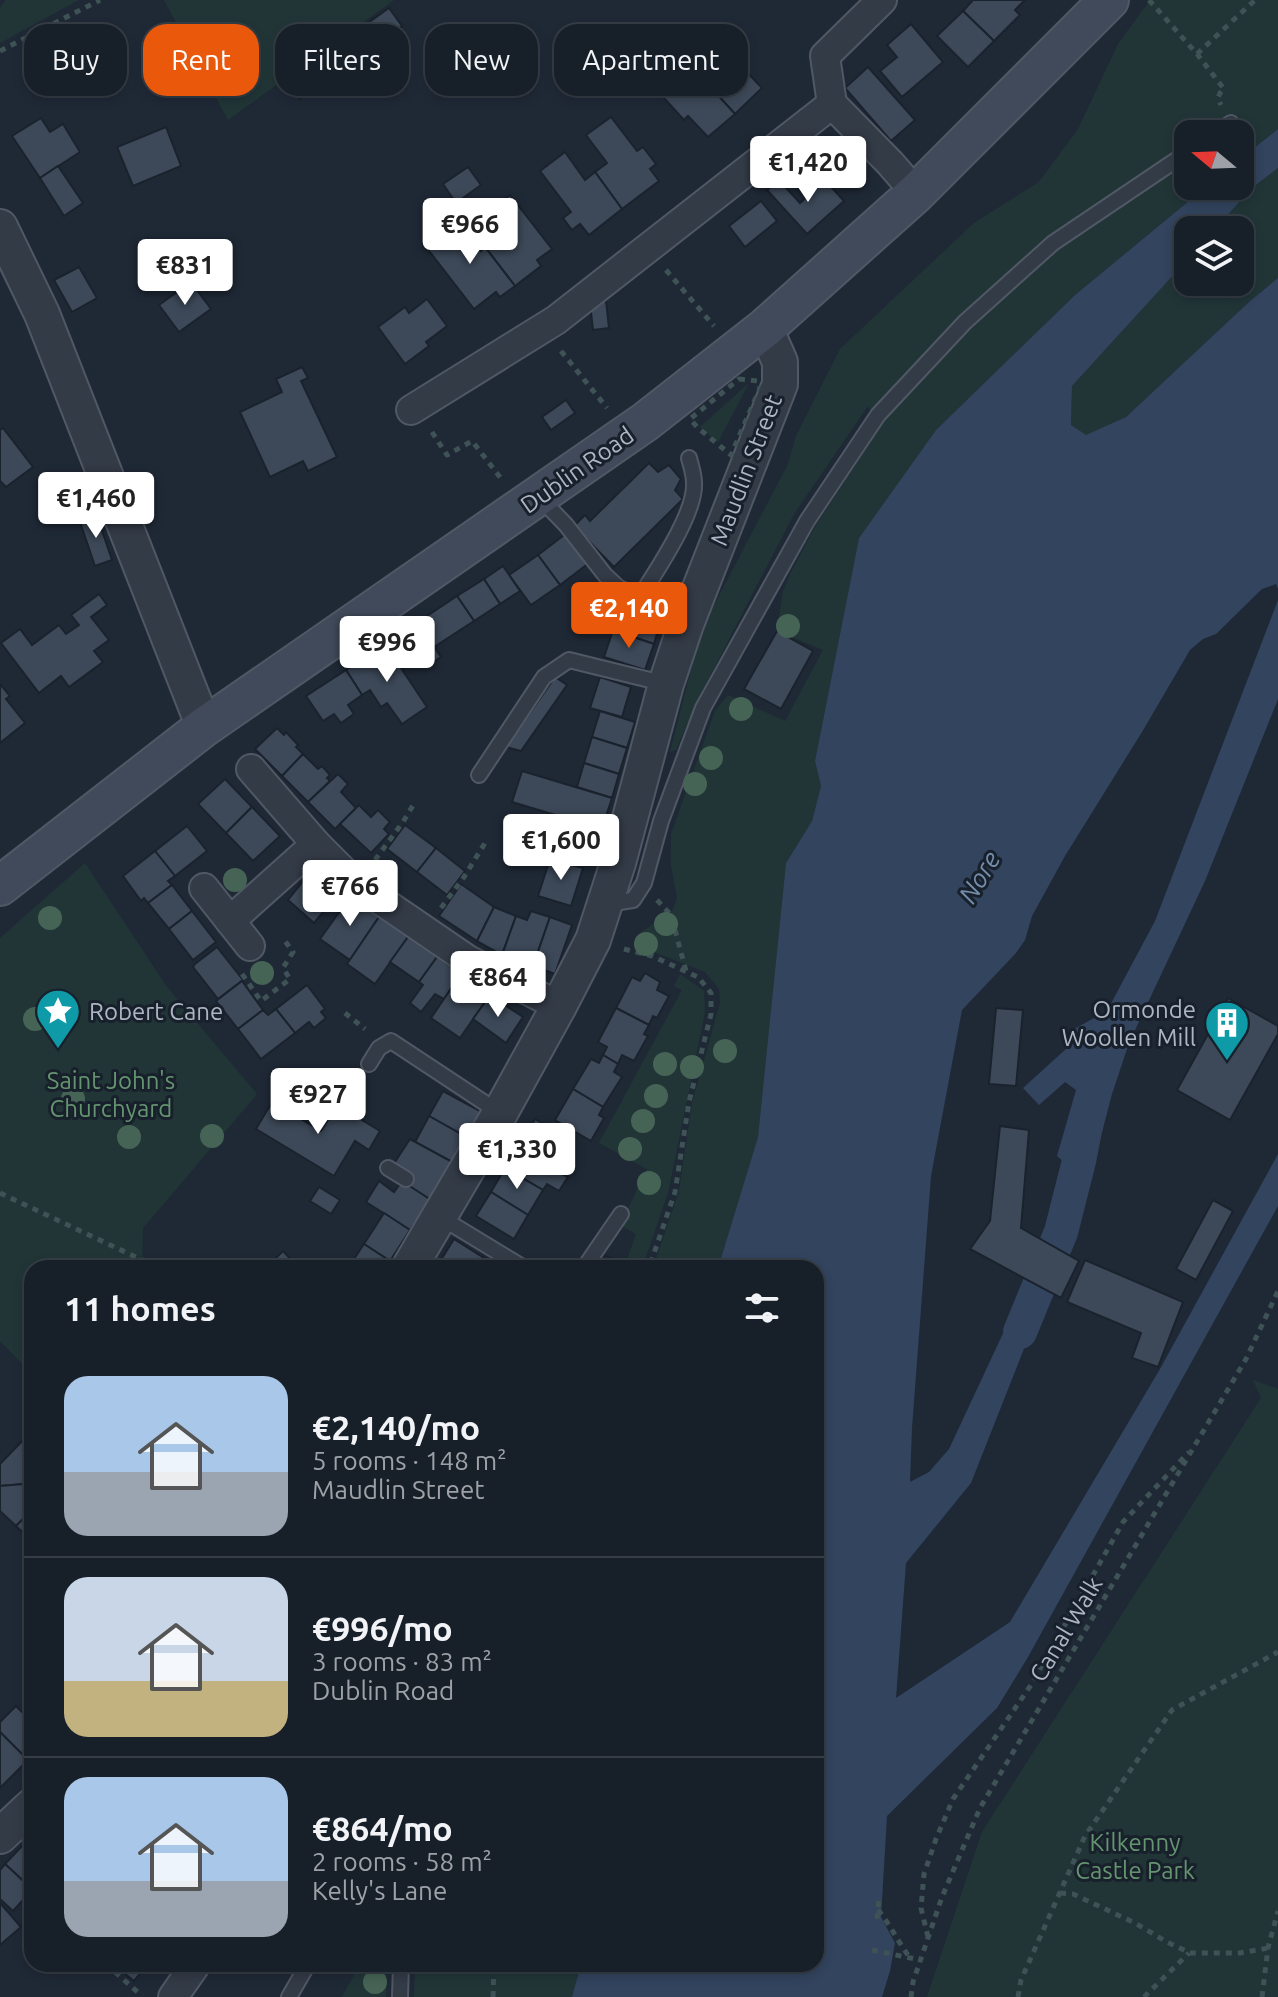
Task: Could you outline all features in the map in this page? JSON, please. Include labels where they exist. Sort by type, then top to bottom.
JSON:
[{"type":"main road","name":"Dublin Road","points":[[0,886],[204,727],[645,422],[765,328],[916,193],[1109,0]]},
{"type":"street","points":[[882,0],[825,56],[832,104],[916,193]]},
{"type":"street","points":[[411,410],[567,311],[832,104]]},
{"type":"street","points":[[0,227],[42,314],[204,727]]},
{"type":"street","name":"Maudlin Street","points":[[413,1260],[440,1206],[500,1113],[593,940],[686,624],[780,384],[780,362],[765,328]]},
{"type":"street","points":[[251,769],[316,844],[358,884],[468,960],[559,1006]]},
{"type":"street","points":[[230,921],[316,844]]},
{"type":"street","points":[[204,888],[250,946]]},
{"type":"street","points":[[173,1997],[190,1972]]},
{"type":"lane","points":[[605,904],[633,900],[644,883],[661,821],[703,708],[807,521],[878,415],[965,322],[1053,243],[1174,161]]},
{"type":"lane","points":[[538,496],[566,525],[605,575],[619,588],[640,597],[674,543],[692,499],[694,484],[689,458]]},
{"type":"lane","points":[[479,775],[544,677],[569,660],[666,684]]},
{"type":"lane","points":[[369,1064],[379,1048],[391,1041],[500,1113]]},
{"type":"lane","points":[[388,1168],[406,1179]]},
{"type":"lane","points":[[440,1206],[513,1260]]},
{"type":"lane","points":[[589,1260],[621,1214]]},
{"type":"lane","points":[[289,1997],[303,1972]]},
{"type":"lane","points":[[400,1997],[401,1972]]},
{"type":"path","points":[[0,51],[100,0]]},
{"type":"path","points":[[1149,0],[1198,53],[1224,89],[1218,98],[1220,103]]},
{"type":"path","points":[[1198,53],[1255,0]]},
{"type":"path","points":[[687,295],[706,317]]},
{"type":"path","points":[[543,328],[601,400]]},
{"type":"path","points":[[698,428],[731,455]]},
{"type":"path","points":[[447,455],[472,441],[498,474]]},
{"type":"path","points":[[358,884],[415,802]]},
{"type":"path","points":[[464,877],[485,843]]},
{"type":"path","points":[[671,915],[686,972]]},
{"type":"path","points":[[593,940],[652,956],[698,977],[711,993],[711,1014],[689,1102],[675,1192],[652,1260]]},
{"type":"path","points":[[242,974],[261,1001],[281,986],[290,979],[283,968],[293,952],[285,941]]},
{"type":"path","points":[[0,1193],[142,1260]]},
{"type":"path","name":"Canal Walk","points":[[911,1997],[942,1897],[980,1808],[1246,1359],[1278,1291]]},
{"type":"path","points":[[928,1938],[921,1908],[924,1874],[953,1799],[1031,1685],[1123,1522],[1196,1444]]},
{"type":"path","points":[[1018,1997],[1021,1980],[1085,1836],[1172,1710],[1278,1652]]},
{"type":"path","points":[[1060,1893],[1073,1894],[1190,1953],[1240,1953],[1268,1948]]},
{"type":"path","points":[[877,1919],[879,1898]]},
{"type":"path","points":[[878,1910],[911,1959]]},
{"type":"path","points":[[1262,1997],[1268,1948],[1278,1911]]},
{"type":"path","points":[[872,1950],[920,1960]]},
{"type":"path","points":[[1144,1997],[1190,1953]]},
{"type":"path","points":[[115,1972],[143,1997]]},
{"type":"path","points":[[493,1997],[494,1972]]},
{"type":"green space","points":[[6,0],[79,0],[35,24],[24,24],[24,30],[0,43],[0,8]]},
{"type":"green space","points":[[164,0],[394,0],[361,24],[275,24],[275,86],[228,120],[215,96],[259,96],[259,24],[177,24]]},
{"type":"green space","points":[[1150,0],[1278,0],[1278,129],[1254,148],[1254,120],[1174,120],[1174,200],[1190,200],[1075,295],[936,430],[859,538],[815,761],[821,786],[812,821],[786,863],[758,1137],[720,1260],[656,1260],[679,1191],[692,1103],[720,1003],[719,989],[705,972],[636,945],[641,932],[672,912],[677,898],[671,866],[671,834],[715,711],[728,695],[785,721],[823,650],[777,631],[783,591],[815,527],[880,428],[868,406],[794,514],[696,703],[676,750],[670,752],[701,630],[788,464],[796,436],[840,349],[974,223],[1039,182],[1078,129],[1118,44]]},
{"type":"green space","points":[[1278,168],[1278,278],[1126,417],[1086,436],[1071,425],[1072,386],[1174,274],[1174,296],[1254,296],[1254,216],[1227,216],[1241,200],[1254,200],[1254,186]]},
{"type":"green space","points":[[749,383],[718,442],[700,427]]},
{"type":"green space","name":"Saint John's Churchyard","points":[[85,863],[167,987],[257,1094],[143,1228],[142,1260],[24,1260],[24,1366],[0,1341],[0,938]]},
{"type":"green space","points":[[680,974],[704,991],[705,1012],[668,1193],[645,1260],[627,1260],[636,1234],[620,1225],[647,1169],[599,1143],[682,990],[674,986]]},
{"type":"green space","name":"Kilkenny Castle Park","points":[[1253,1380],[1278,1389],[1278,1997],[927,1997],[982,1832],[1261,1398]]},
{"type":"green space","points":[[356,1972],[387,1972],[386,1997],[342,1997]]},
{"type":"green space","points":[[415,1972],[579,1972],[572,1997],[414,1997]]},
{"type":"water","points":[[1278,129],[1278,168],[1254,186],[1254,148]]},
{"type":"water","name":"Nore","points":[[1190,200],[1241,200],[1227,216],[1174,216],[1174,274],[1072,386],[1071,425],[1086,435],[1126,417],[1278,278],[1278,589],[1276,584],[1262,589],[1216,634],[1203,639],[1190,650],[1065,856],[1032,916],[1025,940],[962,1010],[931,1176],[910,1482],[929,1472],[949,1449],[1027,1282],[1046,1293],[971,1483],[906,1563],[896,1698],[1010,1622],[1160,1369],[1278,1154],[1278,1206],[997,1708],[887,1816],[881,1917],[895,1943],[882,1997],[572,1997],[579,1972],[824,1972],[824,1260],[720,1260],[758,1137],[786,863],[812,821],[821,786],[815,761],[859,538],[936,430],[1075,295]]},
{"type":"water","points":[[1278,600],[1278,699],[1205,881],[1129,1043],[1094,1163],[1070,1164],[1057,1156],[1076,1090],[1065,1082],[1039,1105],[1023,1088],[1067,1048],[1074,1029],[1107,1011],[1155,921]]},
{"type":"building","points":[[973,0],[1025,0],[1015,10],[1020,15],[994,41],[963,11]]},
{"type":"building","points":[[389,8],[401,24],[369,24]]},
{"type":"building","points":[[963,11],[994,41],[968,67],[937,36]]},
{"type":"building","points":[[911,24],[943,62],[902,97],[880,71],[897,57],[887,45]]},
{"type":"building","points":[[868,67],[915,120],[891,141],[845,88]]},
{"type":"building","points":[[748,73],[762,88],[735,114],[719,96],[748,96]]},
{"type":"building","points":[[662,96],[719,96],[735,114],[708,137],[688,116],[684,120]]},
{"type":"building","points":[[611,117],[637,151],[643,147],[656,164],[650,169],[659,181],[622,209],[595,172],[607,163],[586,135]]},
{"type":"building","points":[[41,118],[50,132],[63,124],[80,152],[40,178],[12,136]]},
{"type":"building","points":[[166,127],[181,166],[133,186],[117,147]]},
{"type":"building","points":[[823,141],[835,155],[816,173],[803,159]]},
{"type":"building","points":[[565,152],[585,180],[595,172],[622,209],[589,235],[580,224],[572,230],[563,218],[571,212],[540,171]]},
{"type":"building","points":[[58,166],[83,203],[64,216],[40,178]]},
{"type":"building","points":[[468,167],[481,185],[456,203],[443,184]]},
{"type":"building","points":[[779,180],[800,203],[825,180],[844,201],[807,234],[767,190]]},
{"type":"building","points":[[510,195],[552,249],[537,260],[541,266],[515,286],[469,226]]},
{"type":"building","points":[[761,201],[777,221],[745,247],[729,226]]},
{"type":"building","points":[[459,222],[481,251],[485,247],[515,286],[500,297],[496,292],[474,309],[426,247]]},
{"type":"building","points":[[79,267],[97,298],[72,312],[54,280]]},
{"type":"building","points":[[191,282],[211,309],[179,332],[159,305]]},
{"type":"building","points":[[427,299],[447,326],[426,342],[429,346],[405,364],[378,327],[405,307],[409,313]]},
{"type":"building","points":[[606,301],[609,328],[593,330],[590,303]]},
{"type":"building","points":[[302,367],[308,378],[301,381],[337,457],[308,471],[303,461],[270,477],[240,412],[282,392],[276,379]]},
{"type":"building","points":[[566,400],[575,413],[551,430],[542,417]]},
{"type":"building","points":[[3,428],[33,467],[6,487],[0,481],[0,430]]},
{"type":"building","points":[[649,463],[658,472],[669,465],[681,479],[675,490],[683,499],[614,567],[574,526],[585,515],[590,521]]},
{"type":"building","points":[[96,513],[112,560],[95,566],[79,519]]},
{"type":"building","points":[[568,532],[589,563],[560,585],[538,555]]},
{"type":"building","points":[[538,555],[560,585],[531,605],[509,575]]},
{"type":"building","points":[[503,566],[520,591],[500,604],[484,579]]},
{"type":"building","points":[[484,579],[500,604],[474,621],[457,596]]},
{"type":"building","points":[[99,594],[107,605],[91,617],[109,640],[94,651],[103,662],[69,687],[61,676],[39,693],[1,643],[20,629],[32,645],[59,625],[66,634],[79,625],[71,615]]},
{"type":"building","points":[[457,596],[474,621],[434,647],[418,622]]},
{"type":"building","points":[[622,604],[662,617],[654,644],[613,630]]},
{"type":"building","points":[[418,622],[441,657],[426,667],[419,657],[402,669],[385,644]]},
{"type":"building","points":[[613,630],[654,644],[645,670],[604,657]]},
{"type":"building","points":[[777,631],[813,651],[781,709],[744,689]]},
{"type":"building","points":[[385,644],[427,707],[402,724],[387,703],[381,707],[370,690],[362,695],[346,670]]},
{"type":"building","points":[[346,670],[362,695],[348,705],[354,714],[341,723],[334,714],[323,721],[306,696]]},
{"type":"building","points":[[555,677],[567,685],[521,751],[506,747]]},
{"type":"building","points":[[600,677],[631,687],[622,717],[590,708]]},
{"type":"building","points":[[0,684],[10,696],[6,699],[25,723],[0,743]]},
{"type":"building","points":[[600,711],[635,722],[627,748],[592,737]]},
{"type":"building","points":[[277,728],[284,735],[286,732],[303,754],[282,776],[255,749]]},
{"type":"building","points":[[592,737],[627,748],[619,774],[584,763]]},
{"type":"building","points":[[303,754],[318,769],[322,766],[330,775],[327,778],[330,781],[308,802],[282,776]]},
{"type":"building","points":[[584,763],[619,774],[612,798],[577,787]]},
{"type":"building","points":[[522,771],[612,798],[602,829],[512,802]]},
{"type":"building","points":[[338,774],[348,784],[341,792],[356,808],[335,829],[308,802]]},
{"type":"building","points":[[225,779],[252,807],[226,833],[198,804]]},
{"type":"building","points":[[359,805],[371,817],[378,810],[390,822],[384,829],[389,834],[371,853],[340,824]]},
{"type":"building","points":[[252,807],[280,836],[253,861],[226,833]]},
{"type":"building","points":[[579,822],[602,829],[591,866],[568,859]]},
{"type":"building","points":[[405,825],[436,848],[417,872],[387,849]]},
{"type":"building","points":[[187,826],[207,851],[175,876],[155,851]]},
{"type":"building","points":[[436,848],[465,871],[447,895],[417,872]]},
{"type":"building","points":[[155,851],[175,876],[168,881],[172,885],[148,903],[144,898],[141,901],[123,876]]},
{"type":"building","points":[[550,859],[583,868],[571,906],[538,896]]},
{"type":"building","points":[[312,870],[339,893],[314,923],[288,900]]},
{"type":"building","points":[[461,884],[494,907],[477,941],[439,916]]},
{"type":"building","points":[[172,885],[192,911],[169,929],[148,903]]},
{"type":"building","points":[[350,897],[379,917],[350,960],[320,939]]},
{"type":"building","points":[[494,907],[516,916],[502,955],[477,941]]},
{"type":"building","points":[[192,911],[216,942],[193,960],[169,929]]},
{"type":"building","points":[[531,911],[550,917],[533,966],[502,955],[516,916],[527,920]]},
{"type":"building","points":[[379,917],[408,937],[375,984],[347,964]]},
{"type":"building","points":[[550,917],[572,925],[555,974],[533,966]]},
{"type":"building","points":[[408,937],[437,957],[419,982],[390,962]]},
{"type":"building","points":[[217,947],[243,980],[218,999],[193,967]]},
{"type":"building","points":[[437,957],[461,974],[444,999],[435,994],[421,1012],[410,1003],[423,985],[419,982]]},
{"type":"building","points":[[645,973],[660,982],[657,990],[669,996],[657,1018],[653,1016],[649,1025],[616,1008],[632,977],[640,981]]},
{"type":"building","points":[[461,974],[490,995],[460,1038],[431,1018]]},
{"type":"building","points":[[242,981],[263,1010],[238,1029],[216,1001]]},
{"type":"building","points":[[307,985],[325,1009],[321,1012],[326,1018],[314,1028],[309,1022],[295,1033],[276,1009]]},
{"type":"building","points":[[490,995],[523,1017],[506,1043],[473,1019]]},
{"type":"building","name":"Ormonde Woollen Mill","points":[[1228,998],[1278,1026],[1278,1034],[1230,1120],[1177,1090]]},
{"type":"building","points":[[616,1008],[649,1025],[644,1034],[648,1036],[634,1061],[622,1055],[618,1064],[603,1055],[607,1047],[598,1042]]},
{"type":"building","points":[[996,1008],[1023,1010],[1016,1086],[989,1084]]},
{"type":"building","points":[[276,1009],[295,1033],[261,1059],[238,1029],[263,1010],[268,1015]]},
{"type":"building","points":[[603,1055],[618,1064],[614,1072],[622,1077],[603,1107],[573,1089],[591,1059],[599,1063]]},
{"type":"building","points":[[573,1089],[603,1107],[599,1115],[604,1118],[591,1141],[555,1120]]},
{"type":"building","points":[[443,1091],[482,1112],[468,1138],[429,1116]]},
{"type":"building","points":[[272,1102],[321,1131],[337,1105],[380,1131],[369,1150],[355,1141],[334,1176],[256,1129]]},
{"type":"building","points":[[429,1116],[468,1138],[454,1163],[415,1142]]},
{"type":"building","points":[[535,1119],[572,1141],[558,1166],[520,1143]]},
{"type":"building","points":[[1000,1126],[1029,1130],[1021,1228],[1079,1261],[1061,1298],[970,1249],[990,1221]]},
{"type":"building","points":[[410,1139],[454,1163],[431,1200],[404,1183],[393,1165]]},
{"type":"building","points":[[520,1143],[558,1166],[555,1170],[568,1177],[559,1191],[547,1184],[543,1190],[505,1168]]},
{"type":"building","points":[[505,1168],[543,1190],[528,1215],[491,1192]]},
{"type":"building","points":[[379,1181],[394,1192],[402,1181],[431,1200],[410,1230],[366,1202]]},
{"type":"building","points":[[319,1187],[340,1200],[331,1214],[310,1201]]},
{"type":"building","points":[[491,1192],[528,1215],[514,1239],[476,1216]]},
{"type":"building","points":[[1213,1200],[1233,1211],[1196,1280],[1176,1269]]},
{"type":"building","points":[[384,1213],[410,1230],[391,1260],[364,1244]]},
{"type":"building","points":[[454,1239],[484,1258],[483,1260],[441,1260]]},
{"type":"building","points":[[364,1244],[388,1260],[353,1260]]},
{"type":"building","points":[[283,1251],[291,1260],[278,1260],[276,1258]]},
{"type":"building","points":[[1085,1260],[1183,1302],[1158,1367],[1132,1358],[1141,1333],[1067,1302]]},
{"type":"building","points":[[24,1439],[23,1484],[0,1486],[0,1464]]},
{"type":"building","points":[[24,1485],[24,1518],[16,1526],[0,1511],[0,1486]]},
{"type":"building","points":[[24,1518],[24,1534],[16,1526]]},
{"type":"building","points":[[16,1706],[24,1714],[23,1755],[0,1732],[0,1722]]},
{"type":"building","points":[[0,1734],[24,1756],[24,1764],[0,1788]]},
{"type":"building","points":[[24,1844],[24,1882],[5,1864]]},
{"type":"building","points":[[5,1864],[24,1882],[24,1901],[13,1911],[0,1899],[0,1870]]},
{"type":"building","points":[[0,1903],[21,1927],[0,1945]]},
{"type":"building","points":[[123,1972],[141,1972],[134,1981]]},
{"type":"waterway","points":[[1020,1332],[1061,1232],[1087,1120]]},
{"type":"place","name":"Robert Cane","points":[[58,1050]]},
{"type":"place","name":"Ormonde Woollen Mill","points":[[1227,1062]]}]
